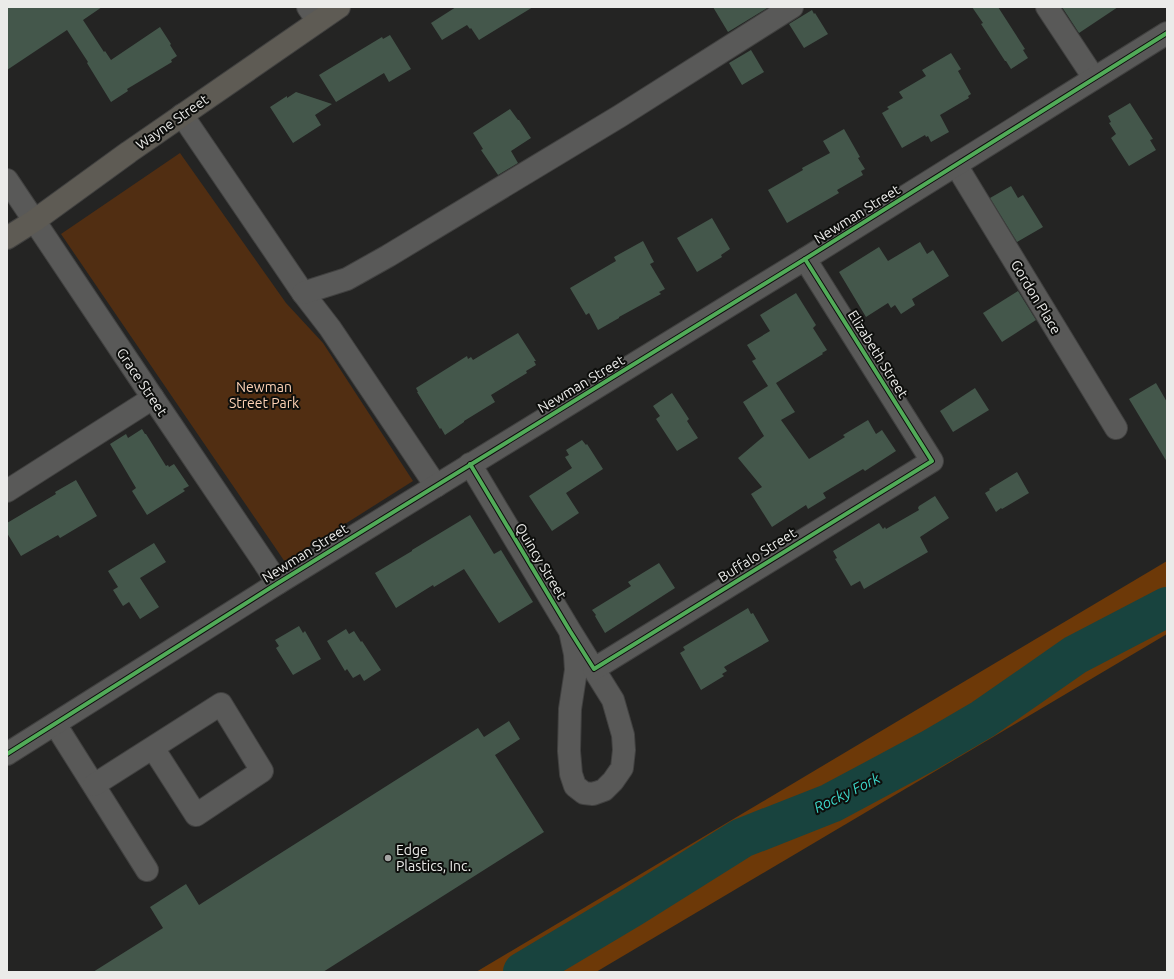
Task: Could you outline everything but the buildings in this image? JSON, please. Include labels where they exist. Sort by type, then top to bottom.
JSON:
[{"type":"main road","name":"Wayne Street","points":[[7,238],[34,221],[128,152],[182,115],[313,14],[339,7]]},
{"type":"street","points":[[302,293],[347,279],[388,256],[620,116],[792,7]]},
{"type":"street","points":[[1047,7],[1094,78]]},
{"type":"street","name":"Newman Street","points":[[7,754],[278,583],[805,259],[1167,32]]},
{"type":"street","points":[[182,115],[302,293],[330,328],[436,486]]},
{"type":"street","name":"Gordon Place","points":[[956,165],[1116,428]]},
{"type":"street","name":"Grace Street","points":[[7,180],[278,583]]},
{"type":"street","name":"Elizabeth Street","points":[[805,259],[932,461]]},
{"type":"street","points":[[7,491],[153,398]]},
{"type":"street","name":"Buffalo Street","points":[[594,669],[932,461]]},
{"type":"street","name":"Quincy Street","points":[[470,464],[613,700],[623,735],[624,750],[622,768],[614,782],[604,790],[593,794],[584,793],[575,786],[571,774],[569,751],[570,709],[576,670],[575,654],[570,631]]},
{"type":"street","points":[[94,785],[221,704],[262,772],[196,815],[153,748]]},
{"type":"street","points":[[55,724],[147,870]]},
{"type":"green space","name":"Newman Street Park","points":[[180,153],[286,303],[323,343],[413,481],[285,562],[61,234]]},
{"type":"shaded area","points":[[1167,561],[1167,634],[596,972],[476,972]]},
{"type":"waterway","name":"Rocky Fork","points":[[523,972],[632,907],[742,838],[831,803],[930,750],[983,719],[1075,655],[1167,607]]},
{"type":"cycle path","points":[[7,754],[278,583],[805,259],[1167,33]]},
{"type":"cycle path","points":[[470,464],[594,669],[932,461],[805,259]]},
{"type":"place","name":"Edge Plastics, Inc.","points":[[388,858]]}]
